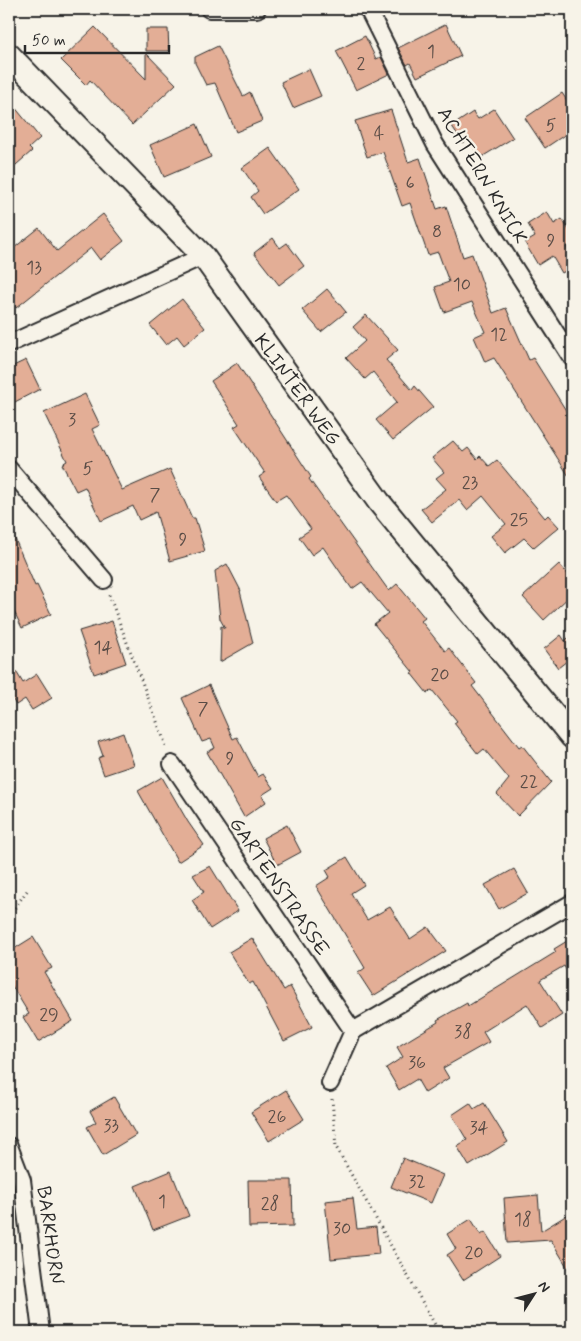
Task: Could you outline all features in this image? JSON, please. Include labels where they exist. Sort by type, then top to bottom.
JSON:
[{"type":"street","points":[[209,9],[251,9]]},
{"type":"street","name":"ACHTERN KNICK","points":[[368,9],[435,144],[572,358]]},
{"type":"street","name":"KLINTER WEG","points":[[9,55],[203,256],[378,502],[572,737]]},
{"type":"street","points":[[9,344],[203,256]]},
{"type":"street","points":[[9,469],[104,580]]},
{"type":"street","name":"GARTENSTRASSE","points":[[172,764],[353,1032]]},
{"type":"street","points":[[330,1083],[353,1032],[572,903]]},
{"type":"street","name":"BARKHORN","points":[[9,1146],[22,1180],[41,1332]]},
{"type":"path","points":[[104,580],[172,764]]},
{"type":"path","points":[[9,916],[29,888]]},
{"type":"path","points":[[330,1083],[336,1148],[439,1332]]},
{"type":"building","points":[[446,24],[461,56],[417,77],[410,63],[407,65],[398,48]]},
{"type":"building","points":[[95,27],[146,79],[146,53],[176,84],[132,125],[90,80],[86,85],[61,60]]},
{"type":"building","points":[[146,29],[168,29],[169,51],[146,51]]},
{"type":"building","points":[[365,36],[376,59],[381,57],[389,74],[356,90],[336,51]]},
{"type":"building","points":[[218,46],[243,96],[250,92],[262,121],[236,132],[215,83],[206,85],[195,63],[195,57]]},
{"type":"building","points":[[309,69],[321,96],[293,108],[281,82]]},
{"type":"building","points":[[562,93],[572,108],[572,130],[545,148],[525,118]]},
{"type":"building","points":[[9,100],[40,138],[29,148],[32,151],[9,171]]},
{"type":"building","points":[[494,109],[513,138],[480,158],[469,139],[463,143],[452,126],[473,112],[478,119]]},
{"type":"building","points":[[391,110],[408,162],[420,158],[437,209],[446,206],[463,257],[472,254],[493,313],[506,308],[529,360],[533,358],[572,420],[572,481],[494,358],[485,362],[474,337],[485,332],[472,302],[444,312],[435,287],[449,282],[438,252],[428,255],[410,203],[402,206],[383,152],[367,157],[355,121]]},
{"type":"building","points":[[197,124],[211,157],[164,177],[150,145]]},
{"type":"building","points":[[270,148],[299,189],[263,214],[251,197],[258,191],[242,168]]},
{"type":"building","points":[[547,212],[554,224],[562,219],[572,235],[572,243],[566,247],[572,258],[572,267],[562,273],[552,256],[538,265],[525,243],[535,237],[528,224]]},
{"type":"building","points":[[103,214],[124,241],[100,260],[91,248],[16,308],[9,298],[9,252],[39,228],[57,251]]},
{"type":"building","points":[[273,238],[280,248],[287,243],[304,266],[279,285],[254,253]]},
{"type":"building","points":[[327,289],[346,312],[321,332],[302,310]]},
{"type":"building","points":[[182,299],[205,328],[184,345],[177,336],[166,345],[150,325]]},
{"type":"building","points":[[366,315],[398,350],[386,360],[412,390],[415,386],[433,407],[393,440],[376,420],[397,402],[373,372],[365,379],[346,358],[365,341],[353,327]]},
{"type":"building","points":[[26,360],[40,389],[9,405],[9,368]]},
{"type":"building","points":[[237,363],[311,477],[309,479],[389,591],[397,584],[425,618],[421,621],[445,651],[449,648],[476,683],[472,686],[519,747],[522,745],[551,782],[518,816],[497,794],[509,779],[484,749],[478,754],[454,723],[457,721],[432,690],[427,693],[411,673],[413,672],[374,624],[388,613],[362,582],[352,589],[323,547],[312,555],[299,537],[311,529],[286,495],[276,501],[259,477],[265,473],[234,427],[239,424],[211,381]]},
{"type":"building","points":[[85,394],[100,425],[92,429],[122,490],[170,469],[192,518],[195,518],[205,551],[170,561],[156,512],[139,520],[133,506],[101,521],[85,487],[76,491],[62,464],[67,461],[44,413]]},
{"type":"building","points":[[453,441],[463,452],[468,448],[477,459],[480,456],[489,466],[497,460],[545,518],[548,515],[559,527],[534,548],[524,538],[505,553],[491,536],[506,524],[483,496],[467,510],[459,500],[432,522],[421,509],[446,489],[436,478],[444,472],[432,458]]},
{"type":"building","points":[[9,525],[35,586],[37,585],[51,614],[22,628],[9,601]]},
{"type":"building","points":[[227,564],[241,591],[253,643],[220,662],[221,626],[225,628],[220,619],[215,571]]},
{"type":"building","points":[[559,564],[572,579],[572,594],[544,620],[523,597]]},
{"type":"building","points":[[112,621],[126,663],[94,674],[79,631]]},
{"type":"building","points":[[572,634],[572,657],[558,668],[544,649],[561,635],[565,641]]},
{"type":"building","points":[[9,660],[23,683],[37,674],[52,698],[32,710],[25,699],[16,705],[9,694]]},
{"type":"building","points":[[209,685],[233,739],[237,737],[258,777],[263,774],[273,788],[262,795],[266,802],[244,817],[207,752],[215,748],[211,739],[202,742],[182,698]]},
{"type":"building","points":[[123,733],[134,765],[104,775],[98,758],[103,756],[98,742]]},
{"type":"building","points":[[162,777],[188,822],[204,845],[178,862],[138,791]]},
{"type":"building","points":[[287,825],[301,852],[277,865],[263,838]]},
{"type":"building","points":[[347,857],[364,885],[351,893],[367,920],[390,907],[410,939],[428,927],[446,951],[373,996],[358,973],[365,968],[316,886],[330,877],[326,870]]},
{"type":"building","points":[[210,866],[238,911],[210,929],[192,900],[204,892],[193,875]]},
{"type":"building","points":[[514,869],[528,893],[499,909],[485,885]]},
{"type":"building","points":[[33,937],[52,968],[44,972],[73,1021],[38,1042],[23,1017],[29,1014],[9,981],[9,952]]},
{"type":"building","points":[[252,938],[284,990],[290,986],[312,1027],[284,1041],[253,982],[249,984],[229,952]]},
{"type":"building","points":[[572,938],[572,980],[564,966],[540,980],[562,1015],[542,1028],[527,1004],[483,1032],[489,1042],[443,1068],[449,1078],[425,1093],[417,1079],[399,1090],[386,1068],[403,1057],[397,1047],[438,1022],[437,1020],[467,1003],[468,1006],[556,952],[554,949]]},
{"type":"building","points":[[286,1090],[304,1119],[269,1141],[251,1112]]},
{"type":"building","points":[[114,1097],[136,1135],[103,1155],[87,1127],[96,1122],[90,1111]]},
{"type":"building","points":[[470,1103],[474,1109],[484,1103],[508,1142],[469,1166],[457,1146],[467,1140],[452,1115]]},
{"type":"building","points":[[403,1158],[443,1175],[431,1203],[391,1187]]},
{"type":"building","points":[[171,1171],[189,1216],[153,1230],[135,1186]]},
{"type":"building","points":[[248,1180],[292,1180],[293,1226],[249,1227]]},
{"type":"building","points":[[538,1195],[541,1231],[572,1212],[572,1275],[551,1240],[507,1243],[504,1198]]},
{"type":"building","points":[[353,1198],[357,1229],[376,1227],[379,1254],[331,1259],[325,1201]]},
{"type":"building","points":[[471,1219],[481,1235],[485,1232],[500,1256],[463,1280],[447,1255],[456,1249],[447,1234]]}]
